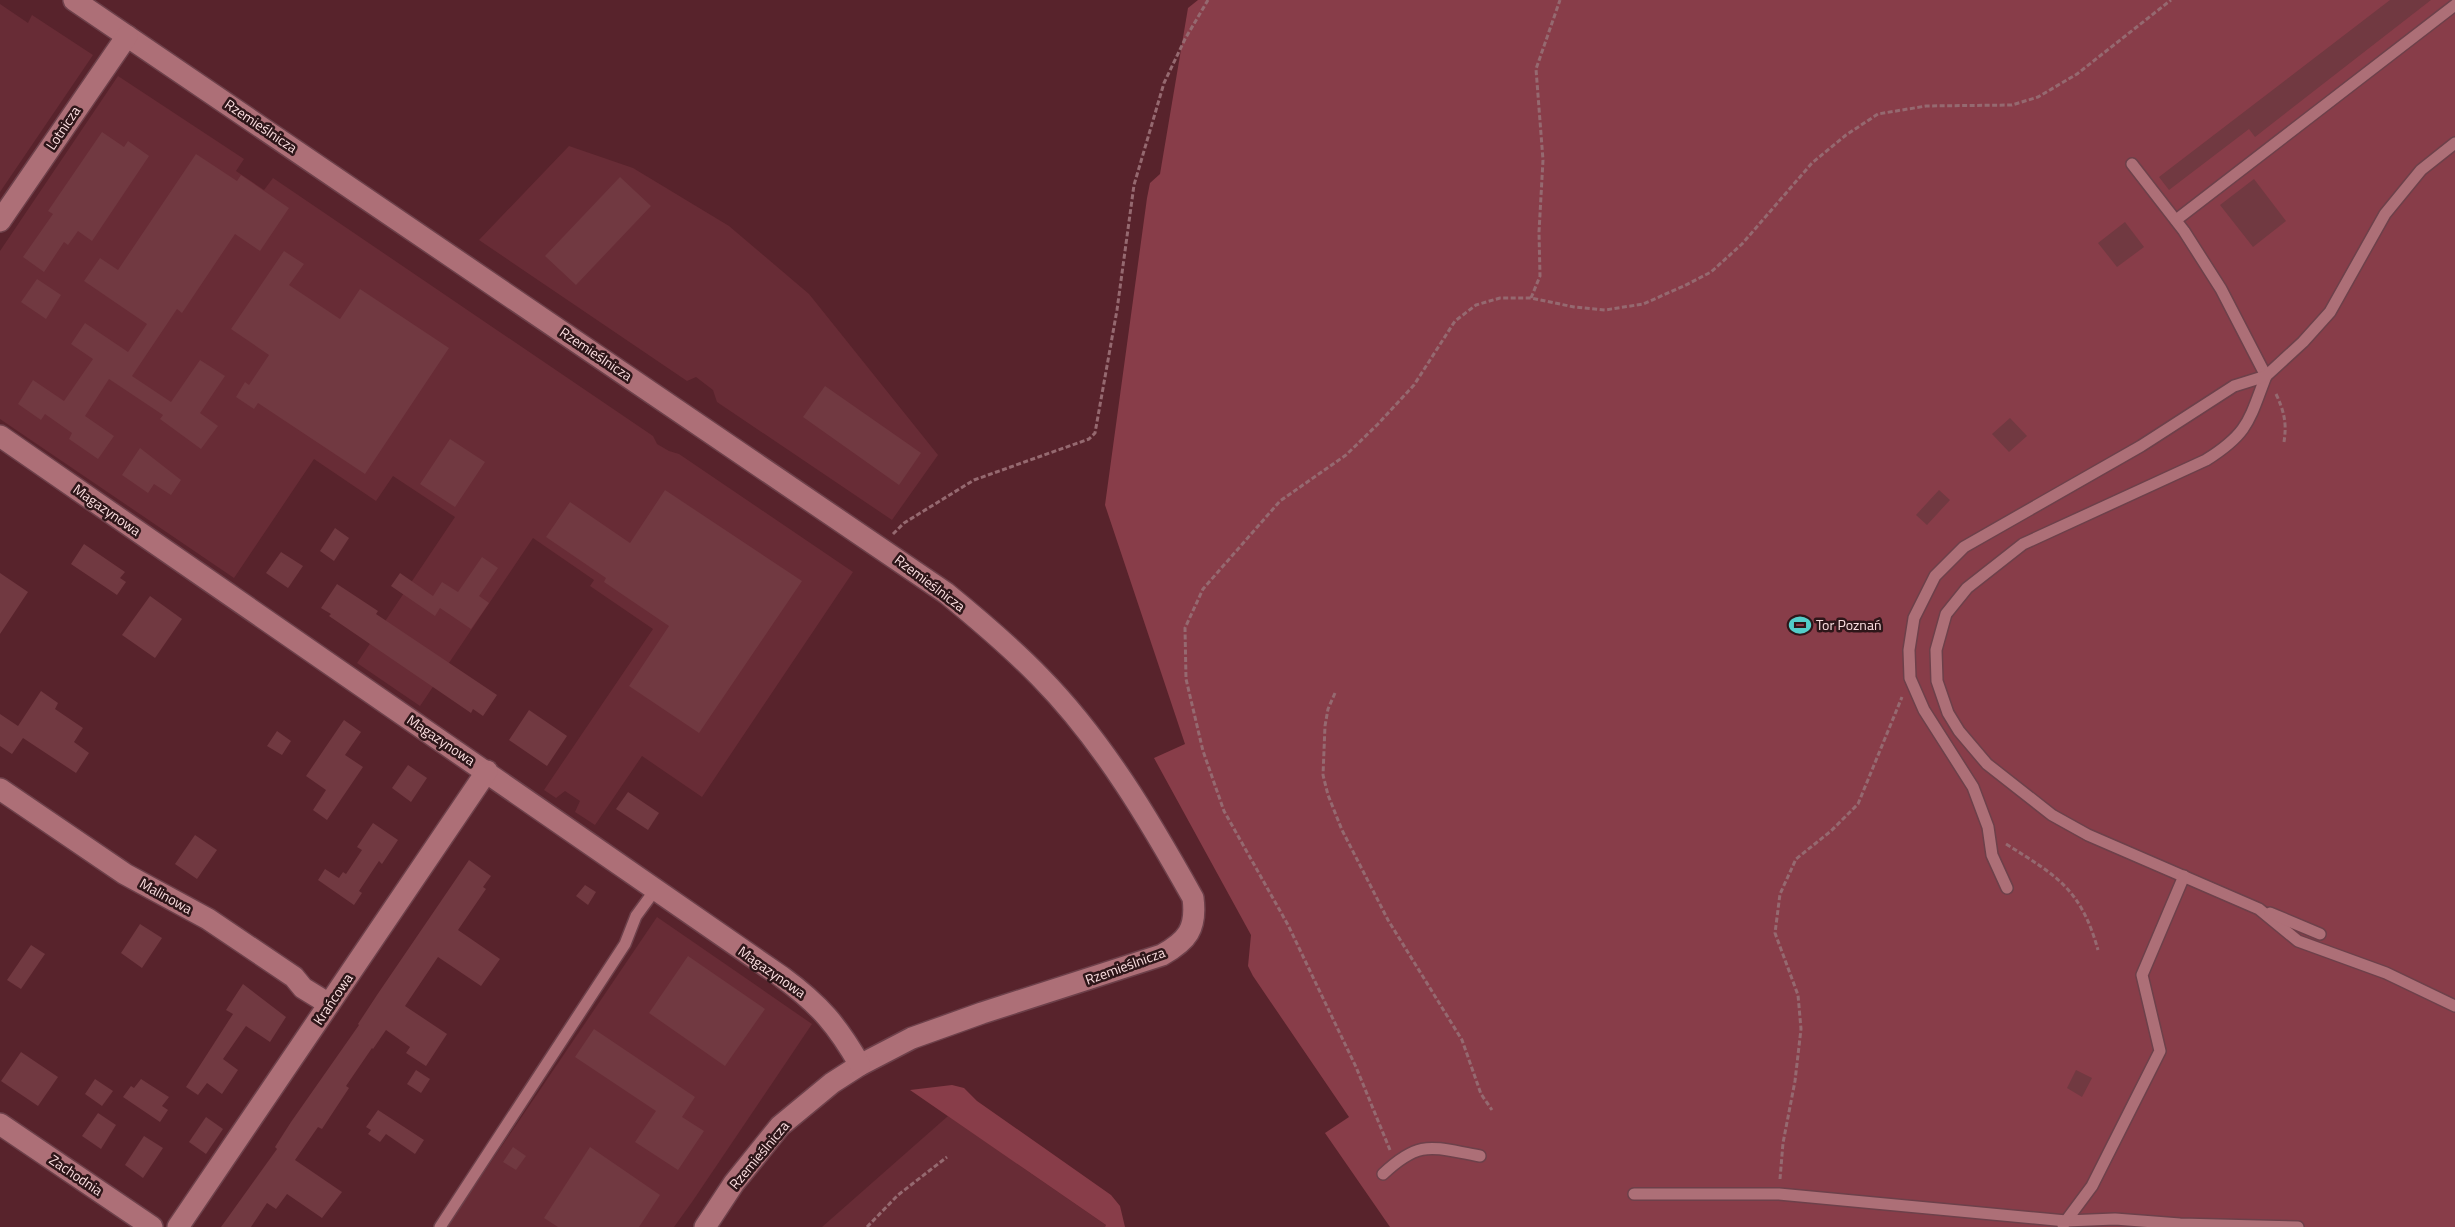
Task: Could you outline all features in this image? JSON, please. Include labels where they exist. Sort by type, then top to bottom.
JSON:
[{"type":"street","name":"Rzemieślnicza","points":[[74,0],[882,547],[946,593],[998,636],[1042,678],[1092,738],[1132,795],[1193,898],[1196,915],[1192,928],[1180,945],[1162,955],[982,1013],[912,1038],[860,1065],[832,1083],[780,1126],[734,1184],[704,1227]]},
{"type":"street","name":"Lotnicza","points":[[0,221],[127,36]]},
{"type":"street","name":"Magazynowa","points":[[0,436],[487,771],[654,890],[804,993],[824,1011],[860,1065]]},
{"type":"street","name":"Krańcowa","points":[[178,1227],[487,771]]},
{"type":"street","name":"Malinowa","points":[[0,789],[125,874],[208,919],[294,977],[303,988],[329,1004]]},
{"type":"street","name":"Zachodnia","points":[[0,1124],[152,1227]]},
{"type":"lane","points":[[2176,220],[2455,5]]},
{"type":"lane","points":[[2007,888],[1992,855],[1988,827],[1973,787],[1924,710],[1910,678],[1909,650],[1914,618],[1935,576],[1964,548],[2141,446],[2234,386],[2266,376],[2303,342],[2330,312],[2385,214],[2421,170],[2455,143]]},
{"type":"lane","points":[[2132,164],[2176,220],[2220,289],[2266,376],[2246,427],[2230,446],[2206,460],[2023,544],[1994,564],[1952,604],[1942,625],[1936,650],[1937,682],[1948,713],[1959,731],[1988,764],[2052,816],[2088,835],[2320,934]]},
{"type":"lane","points":[[2064,1224],[2092,1186],[2160,1051],[2142,975],[2184,876]]},
{"type":"lane","points":[[440,1227],[616,959],[625,944],[636,916],[654,890]]},
{"type":"lane","points":[[2259,909],[2298,941],[2386,972],[2455,1006]]},
{"type":"lane","points":[[1383,1174],[1395,1162],[1412,1150],[1430,1148],[1480,1156]]},
{"type":"lane","points":[[1634,1194],[1779,1194],[2064,1224],[2115,1219],[2180,1224],[2298,1227]]},
{"type":"path","points":[[882,547],[904,523],[974,480],[1088,439],[1095,433],[1118,310],[1134,185],[1164,83],[1185,39],[1208,0]]},
{"type":"path","points":[[1531,298],[1540,276],[1539,232],[1544,160],[1536,69],[1560,0]]},
{"type":"path","points":[[1395,1162],[1356,1067],[1288,925],[1224,811],[1203,751],[1186,679],[1185,628],[1203,589],[1280,501],[1346,455],[1378,424],[1414,385],[1455,321],[1476,305],[1500,298],[1531,298],[1574,307],[1605,310],[1643,304],[1684,286],[1717,266],[1742,244],[1812,163],[1846,135],[1878,114],[1926,106],[2012,105],[2038,97],[2077,74],[2171,0]]},
{"type":"path","points":[[2266,376],[2285,412],[2284,442]]},
{"type":"path","points":[[1779,1194],[1783,1143],[1796,1081],[1801,1029],[1798,994],[1776,933],[1780,894],[1796,859],[1831,831],[1858,804],[1910,678]]},
{"type":"path","points":[[1335,693],[1328,709],[1325,726],[1323,775],[1328,795],[1342,830],[1388,920],[1462,1040],[1481,1094],[1492,1110]]},
{"type":"path","points":[[1988,827],[2006,844],[2049,870],[2068,888],[2084,911],[2098,950]]},
{"type":"path","points":[[867,1227],[898,1195],[947,1157]]},
{"type":"shaded area","name":"Tor Poznań","points":[[1198,0],[2455,0],[2455,1227],[1390,1227],[1325,1133],[1349,1117],[1253,976],[1248,966],[1251,935],[1154,758],[1185,744],[1105,505],[1147,198],[1150,183],[1160,174],[1188,8]]},
{"type":"shaded area","points":[[0,4],[28,23],[32,15],[93,55],[0,192]]},
{"type":"shaded area","points":[[118,76],[244,159],[236,171],[264,190],[273,178],[653,436],[657,444],[679,454],[853,572],[702,797],[642,756],[595,825],[575,812],[580,801],[565,791],[556,798],[544,790],[653,629],[590,586],[594,580],[533,538],[420,706],[357,663],[455,517],[393,476],[376,501],[314,459],[234,578],[0,419],[0,251]]},
{"type":"shaded area","points":[[569,146],[633,168],[729,226],[809,294],[938,455],[892,520],[717,402],[713,390],[696,377],[687,381],[479,240]]},
{"type":"shaded area","points":[[657,917],[812,1024],[692,1202],[674,1227],[447,1227]]},
{"type":"shaded area","points":[[952,1085],[964,1088],[977,1101],[1111,1195],[1120,1206],[1125,1227],[1105,1227],[1106,1225],[910,1090]]},
{"type":"shaded area","points":[[948,1116],[1106,1225],[1105,1227],[822,1227]]},
{"type":"building","points":[[2390,0],[2431,0],[2255,137],[2249,129],[2169,190],[2159,177]]},
{"type":"building","points":[[102,132],[124,147],[128,141],[149,156],[92,241],[78,231],[68,245],[64,242],[44,272],[23,257],[53,214],[48,211]]},
{"type":"building","points":[[196,154],[237,181],[241,175],[289,208],[260,251],[235,234],[182,313],[177,309],[132,376],[171,402],[200,360],[225,376],[200,413],[218,426],[201,449],[160,419],[163,415],[109,379],[85,416],[114,436],[98,459],[69,439],[72,433],[45,414],[41,420],[18,404],[33,380],[64,401],[93,359],[71,344],[85,323],[128,352],[147,324],[84,281],[100,258],[118,270]]},
{"type":"building","points":[[620,177],[651,206],[576,285],[545,256]]},
{"type":"building","points":[[2254,179],[2286,221],[2253,247],[2220,205]]},
{"type":"building","points":[[2125,222],[2144,247],[2117,267],[2098,243]]},
{"type":"building","points":[[284,251],[304,264],[289,285],[340,319],[360,289],[449,348],[365,474],[258,403],[254,409],[236,397],[245,382],[249,385],[269,355],[231,329]]},
{"type":"building","points":[[37,279],[61,295],[46,319],[21,302]]},
{"type":"building","points":[[825,386],[921,453],[899,485],[803,417]]},
{"type":"building","points":[[2010,418],[2027,436],[2009,452],[1992,434]]},
{"type":"building","points":[[450,439],[485,462],[455,507],[420,484]]},
{"type":"building","points":[[140,448],[181,480],[171,495],[154,484],[148,493],[122,475]]},
{"type":"building","points":[[665,490],[802,581],[699,733],[629,686],[669,626],[604,582],[606,578],[546,537],[570,502],[630,543]]},
{"type":"building","points":[[1939,490],[1950,500],[1927,525],[1916,515]]},
{"type":"building","points":[[335,528],[349,538],[334,561],[320,551]]},
{"type":"building","points":[[84,544],[125,572],[120,578],[126,582],[117,595],[71,564]]},
{"type":"building","points":[[281,552],[303,566],[288,588],[266,573]]},
{"type":"building","points":[[482,557],[498,568],[479,596],[489,603],[471,629],[440,608],[435,616],[391,586],[400,573],[433,596],[442,582],[458,592]]},
{"type":"building","points":[[0,573],[28,592],[0,634]]},
{"type":"building","points":[[337,584],[378,611],[376,614],[497,695],[483,716],[473,709],[471,713],[329,616],[331,614],[321,608]]},
{"type":"building","points":[[150,596],[182,619],[155,658],[122,635]]},
{"type":"building","points":[[41,691],[58,703],[55,709],[83,728],[74,742],[89,753],[76,773],[23,738],[12,754],[0,746],[0,714],[18,726]]},
{"type":"building","points":[[529,710],[567,736],[547,766],[509,740]]},
{"type":"building","points":[[344,720],[361,732],[345,755],[363,767],[327,820],[313,810],[326,790],[306,776]]},
{"type":"building","points":[[277,731],[291,741],[282,755],[267,746]]},
{"type":"building","points":[[408,765],[427,778],[411,802],[392,788]]},
{"type":"building","points":[[628,792],[659,813],[648,830],[616,809]]},
{"type":"building","points":[[373,823],[398,840],[382,864],[379,861],[359,891],[362,893],[354,905],[318,880],[325,869],[339,878],[343,872],[346,874],[362,850],[357,847]]},
{"type":"building","points":[[195,835],[217,850],[197,879],[175,864]]},
{"type":"building","points":[[469,860],[491,876],[483,887],[486,889],[458,930],[500,959],[481,986],[438,957],[405,1006],[447,1034],[426,1066],[406,1053],[410,1047],[386,1030],[346,1086],[349,1088],[322,1129],[318,1127],[295,1160],[342,1192],[322,1218],[287,1194],[276,1209],[267,1203],[251,1227],[221,1227],[277,1149],[275,1147],[291,1122],[359,1025],[377,995]]},
{"type":"building","points":[[585,885],[596,892],[588,905],[576,896]]},
{"type":"building","points":[[140,924],[162,938],[142,968],[121,953]]},
{"type":"building","points":[[31,945],[45,954],[21,989],[7,980]]},
{"type":"building","points":[[688,956],[765,1009],[725,1066],[649,1013]]},
{"type":"building","points":[[243,984],[286,1017],[270,1042],[246,1026],[223,1059],[238,1070],[222,1094],[207,1083],[198,1095],[186,1087],[233,1014],[226,1010]]},
{"type":"building","points":[[594,1029],[695,1097],[682,1117],[704,1131],[678,1170],[635,1142],[656,1111],[575,1057]]},
{"type":"building","points":[[21,1052],[58,1077],[38,1106],[1,1081]]},
{"type":"building","points":[[416,1070],[430,1079],[421,1093],[407,1084]]},
{"type":"building","points":[[2076,1070],[2092,1078],[2082,1097],[2067,1088]]},
{"type":"building","points":[[95,1079],[113,1091],[102,1106],[85,1094]]},
{"type":"building","points":[[141,1079],[169,1097],[162,1106],[168,1110],[160,1122],[123,1097],[131,1086],[134,1088]]},
{"type":"building","points":[[378,1110],[424,1140],[415,1154],[386,1134],[380,1142],[368,1134],[371,1130],[366,1127]]},
{"type":"building","points":[[98,1113],[116,1125],[101,1149],[82,1136]]},
{"type":"building","points":[[206,1117],[223,1129],[206,1154],[189,1142]]},
{"type":"building","points":[[144,1136],[163,1148],[143,1178],[125,1165]]},
{"type":"building","points":[[513,1147],[526,1156],[516,1170],[503,1162]]},
{"type":"building","points":[[590,1147],[660,1195],[639,1227],[558,1227],[544,1218]]},
{"type":"place","name":"Tor Poznań","points":[[1800,625]]}]
